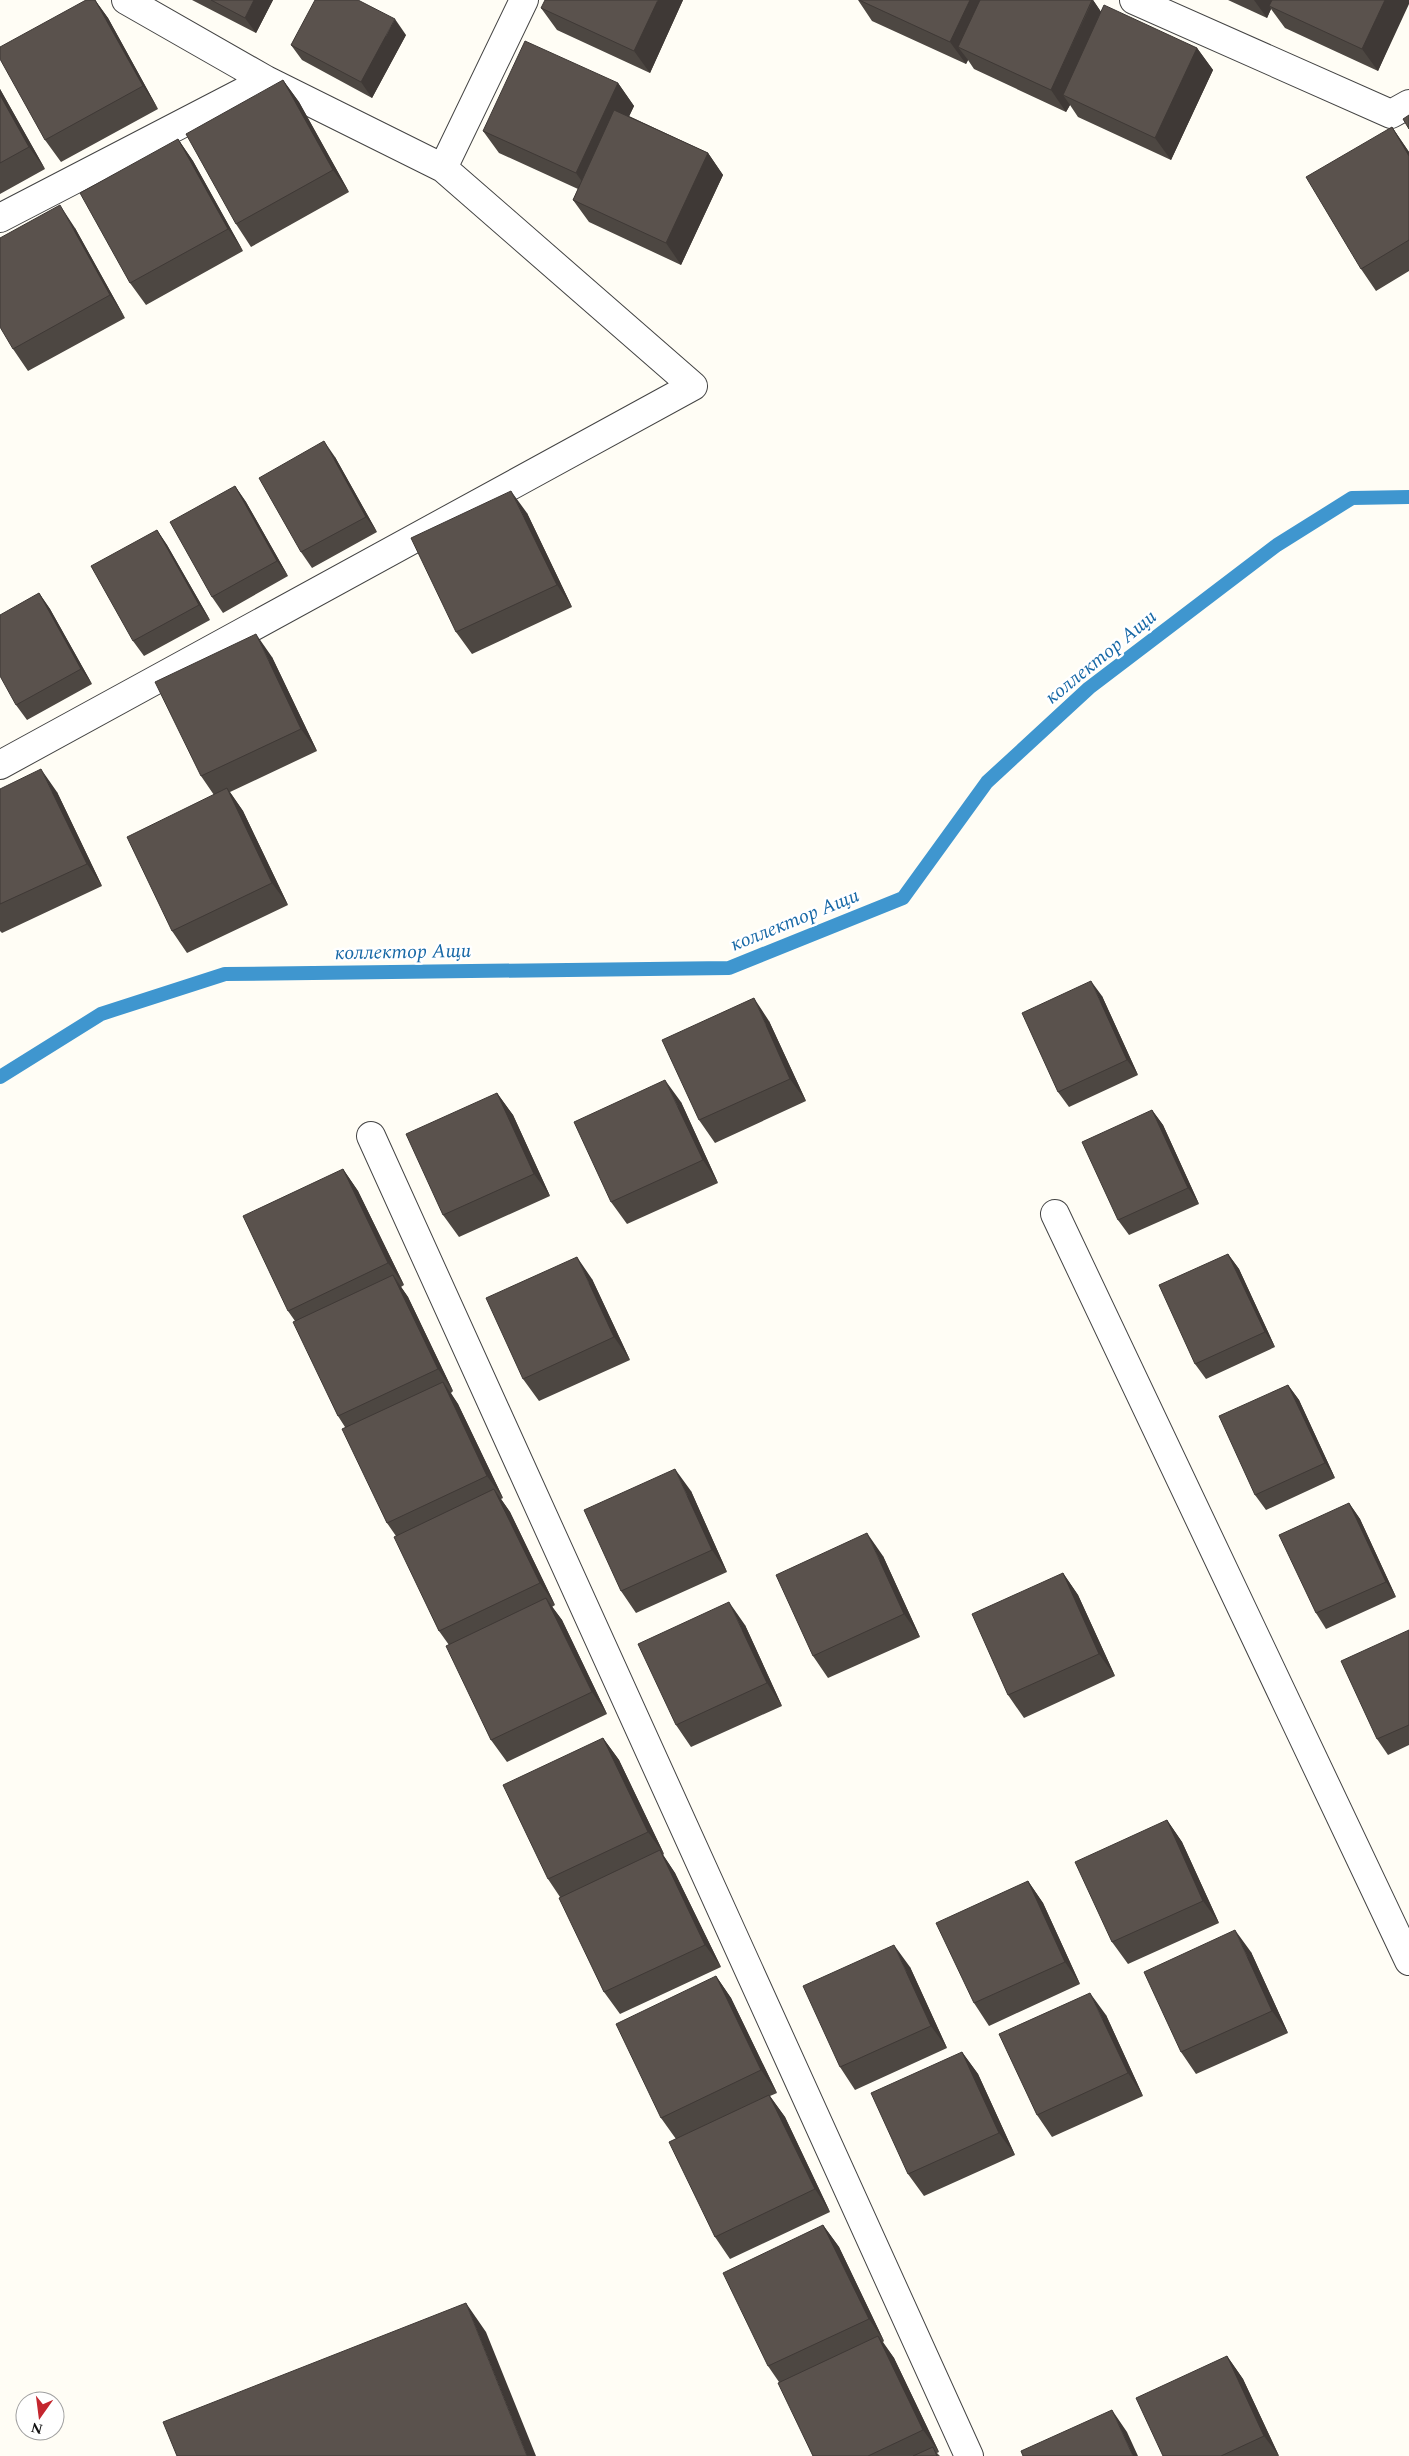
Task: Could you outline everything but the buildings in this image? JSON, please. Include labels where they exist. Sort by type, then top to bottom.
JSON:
[{"type":"street","points":[[0,766],[693,386],[443,168],[266,80],[126,0]]},
{"type":"street","points":[[443,168],[524,0]]},
{"type":"street","points":[[1134,0],[1391,114],[1409,104]]},
{"type":"street","points":[[0,218],[266,80]]},
{"type":"street","points":[[371,1136],[969,2456]]},
{"type":"street","points":[[1055,1214],[1409,1961]]},
{"type":"waterway","name":"коллектор Ащи","points":[[0,1077],[101,1014],[225,974],[729,968],[903,898],[987,782],[1089,688],[1277,545],[1352,498],[1409,497]]}]
